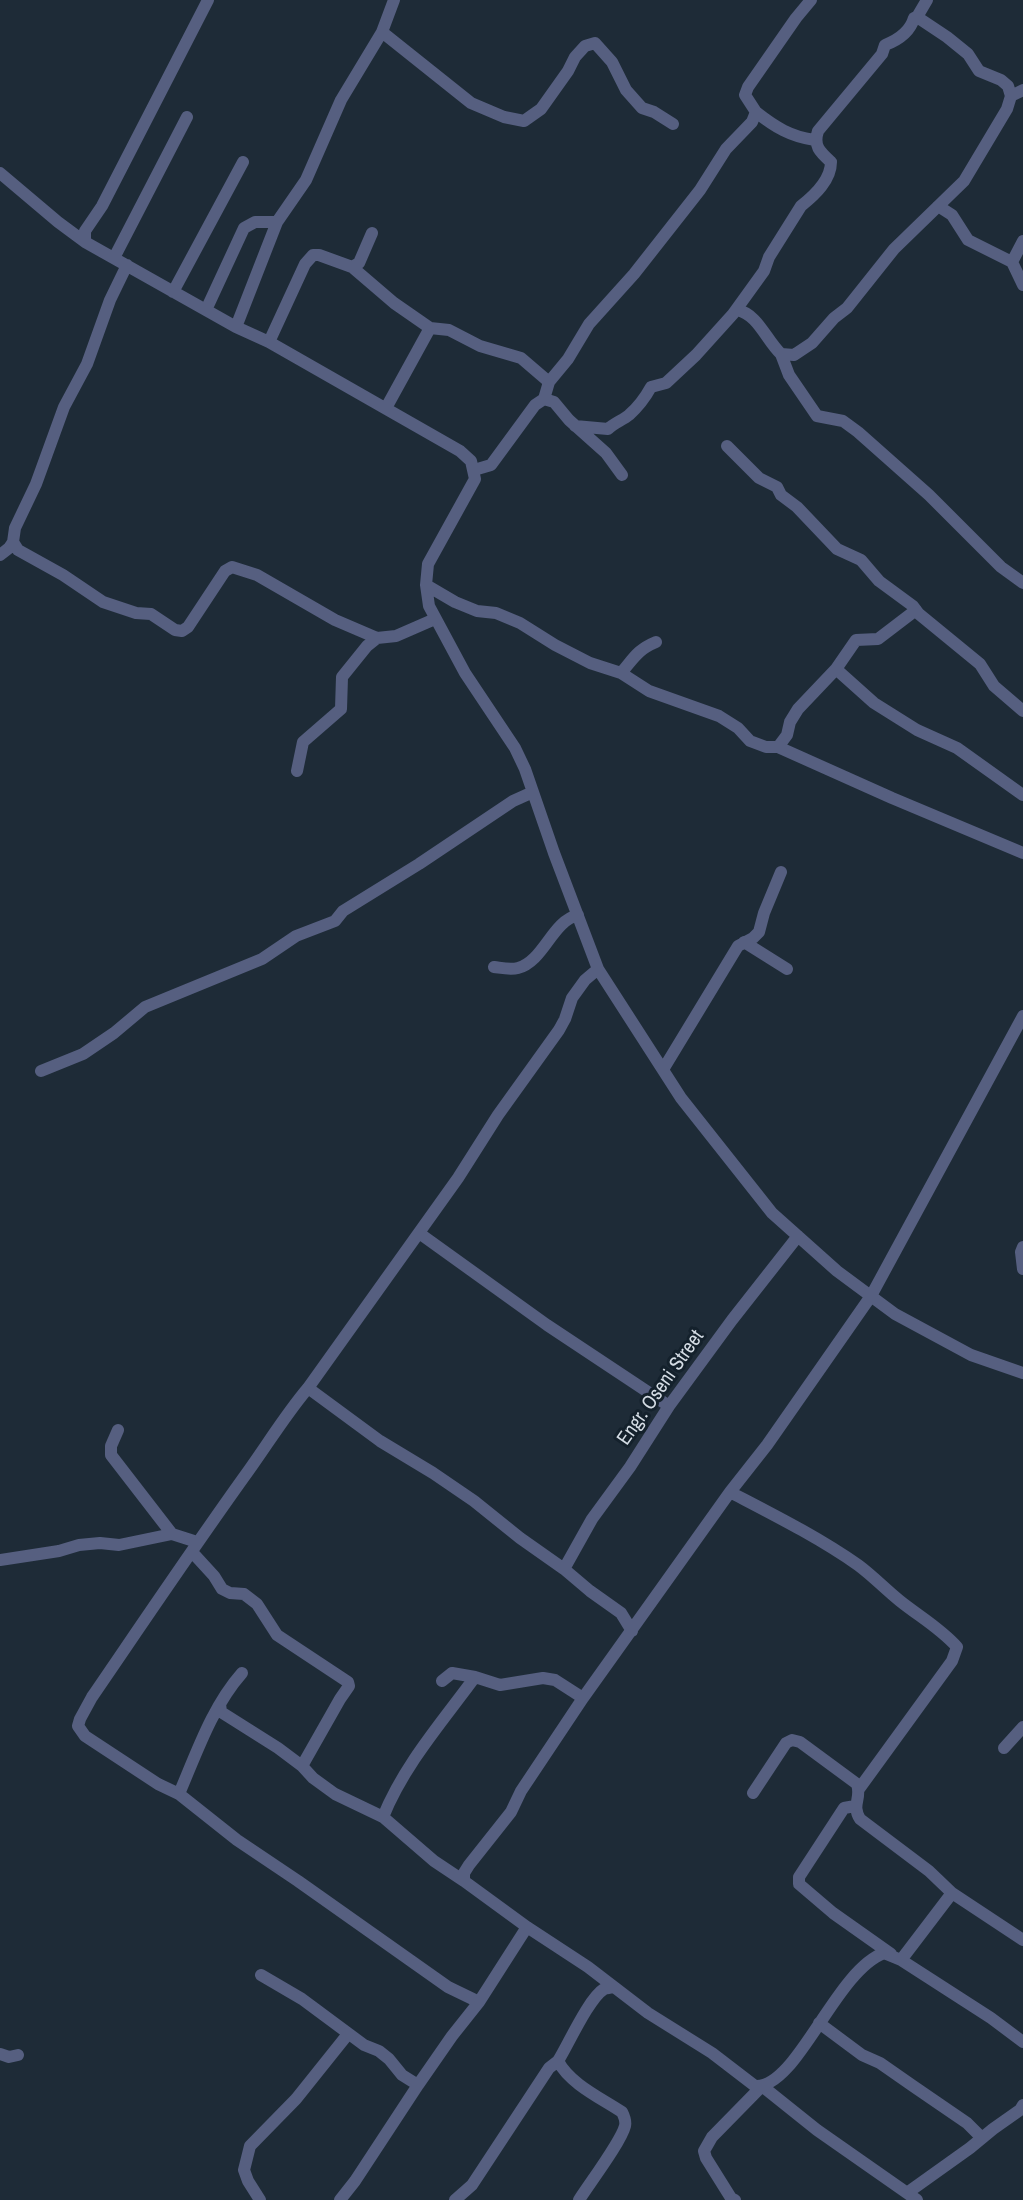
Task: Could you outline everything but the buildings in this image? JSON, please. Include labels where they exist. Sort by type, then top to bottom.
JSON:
[{"type":"street","points":[[81,235],[102,206],[208,0]]},
{"type":"street","points":[[236,327],[278,222],[306,180],[341,100],[382,32],[394,0]]},
{"type":"street","points":[[811,0],[748,87],[745,95],[756,112],[785,132],[815,140]]},
{"type":"street","points":[[575,426],[608,429],[616,421],[627,417],[644,399],[651,387],[666,384],[737,310],[764,271],[769,257],[801,206],[808,201],[831,173],[831,162],[819,151],[815,140],[818,131],[882,54],[885,45],[897,40],[909,28],[927,0]]},
{"type":"street","points":[[786,357],[812,343],[834,318],[847,308],[894,249],[964,181],[993,136],[1007,109],[1011,96],[1008,86],[979,71],[968,54],[917,17]]},
{"type":"street","points":[[382,32],[471,103],[494,114],[524,121],[541,109],[568,71],[575,57],[585,46],[596,44],[612,62],[626,90],[642,108],[673,123]]},
{"type":"street","points":[[1011,96],[1023,90]]},
{"type":"street","points":[[474,470],[491,465],[535,405],[544,399],[549,382],[568,359],[589,324],[620,291],[700,190],[726,148],[752,122],[756,112]]},
{"type":"street","points":[[114,258],[187,117]]},
{"type":"street","points":[[173,292],[243,162]]},
{"type":"street","points":[[0,173],[114,258],[386,408],[460,451],[471,461],[475,479],[428,564],[426,585],[429,606],[483,700],[515,748],[598,969],[664,1068],[681,1098],[772,1213],[837,1271],[895,1314],[962,1350],[1023,1373]]},
{"type":"street","points":[[938,206],[952,215],[968,240],[1011,262],[1023,285]]},
{"type":"street","points":[[206,310],[244,228],[255,222],[278,222]]},
{"type":"street","points":[[352,267],[359,263],[372,233]]},
{"type":"street","points":[[1011,262],[1023,241]]},
{"type":"street","points":[[268,342],[305,264],[313,255],[319,255],[352,267],[393,303],[430,328],[449,330],[480,346],[521,358],[549,382]]},
{"type":"street","points":[[0,555],[13,542],[15,528],[36,484],[64,407],[87,364],[110,300],[127,265]]},
{"type":"street","points":[[737,310],[746,312],[752,317],[786,357],[789,375],[818,416],[843,421],[858,432],[928,495],[1001,567],[1023,583]]},
{"type":"street","points":[[386,408],[430,328]]},
{"type":"street","points":[[544,399],[554,402],[575,426],[606,453],[622,475]]},
{"type":"street","points":[[727,446],[759,478],[777,487],[781,495],[797,507],[837,549],[861,560],[879,581],[980,664],[994,686],[1023,711]]},
{"type":"street","points":[[13,542],[18,549],[103,602],[136,613],[151,614],[174,630],[182,631],[188,627],[225,571],[232,567],[257,575],[335,620],[377,638],[396,636],[435,619]]},
{"type":"street","points":[[426,585],[455,602],[477,611],[496,613],[520,623],[555,645],[590,663],[621,674],[649,691],[719,716],[738,728],[750,741],[766,747],[778,747],[1023,853]]},
{"type":"street","points":[[778,747],[787,735],[790,722],[798,709],[836,669],[856,640],[878,639],[916,610]]},
{"type":"street","points":[[297,771],[303,742],[341,709],[342,677],[367,646],[377,638]]},
{"type":"street","points":[[621,674],[634,656],[643,648],[656,642]]},
{"type":"street","points":[[836,669],[874,703],[917,730],[957,748],[1023,795]]},
{"type":"street","points":[[41,1071],[83,1054],[114,1033],[145,1007],[262,959],[296,936],[335,921],[343,911],[419,864],[513,801],[533,792]]},
{"type":"street","points":[[664,1068],[738,946],[759,932],[764,913],[781,872]]},
{"type":"street","points":[[494,967],[521,968],[547,945],[563,921],[578,915]]},
{"type":"street","points":[[744,942],[787,969]]},
{"type":"street","points":[[479,2002],[448,1988],[237,1840],[179,1794],[158,1784],[85,1736],[78,1726],[92,1697],[194,1547],[288,1411],[308,1388],[419,1233],[566,1019],[572,998],[585,980],[598,969]]},
{"type":"street","points":[[464,1881],[464,1873],[469,1864],[511,1812],[521,1791],[583,1698],[871,1296],[1023,1016]]},
{"type":"street","points":[[419,1233],[547,1324],[669,1406]]},
{"type":"street","name":"Engr. Oseni Street","points":[[564,1569],[592,1520],[630,1467],[669,1406],[798,1236]]},
{"type":"street","points":[[1023,1247],[1021,1252],[1023,1269]]},
{"type":"street","points":[[308,1388],[380,1441],[449,1484],[564,1569],[590,1591],[621,1612],[632,1631]]},
{"type":"street","points":[[118,1430],[111,1446],[111,1455],[172,1534],[194,1547],[222,1589],[230,1593],[244,1594],[257,1604],[277,1635],[348,1682],[349,1686],[302,1766]]},
{"type":"street","points":[[730,1492],[786,1521],[858,1566],[944,1633],[957,1647],[952,1661],[859,1789],[856,1812],[860,1819],[929,1871],[952,1893],[1023,1940]]},
{"type":"street","points":[[0,1560],[59,1551],[79,1545],[100,1543],[118,1545],[172,1534]]},
{"type":"street","points":[[179,1794],[227,1690],[242,1673]]},
{"type":"street","points":[[442,1681],[452,1673],[500,1685],[543,1678],[555,1680],[583,1698]]},
{"type":"street","points":[[383,1817],[391,1797],[433,1730],[475,1677]]},
{"type":"street","points":[[220,1704],[222,1712],[302,1766],[313,1779],[334,1794],[383,1817],[396,1826],[434,1861],[528,1928],[588,1967],[648,2013],[712,2053],[748,2083],[762,2086],[817,2130],[912,2197],[982,2138],[1020,2110],[1023,2105]]},
{"type":"street","points":[[1004,1748],[1023,1727]]},
{"type":"street","points":[[753,1793],[786,1743],[792,1740],[800,1742],[857,1784],[859,1789]]},
{"type":"street","points":[[855,1806],[844,1808],[799,1876],[799,1884],[833,1913],[991,2018],[1023,2042]]},
{"type":"street","points":[[896,1957],[952,1893]]},
{"type":"street","points":[[340,2200],[356,2181],[418,2085],[479,2002],[528,1928]]},
{"type":"street","points":[[735,2200],[731,2198],[706,2158],[704,2151],[712,2137],[762,2086],[775,2081],[796,2059],[819,2023],[858,1972],[884,1953],[896,1957]]},
{"type":"street","points":[[261,1975],[302,1999],[348,2034],[389,2059],[402,2075],[418,2085]]},
{"type":"street","points":[[455,2200],[472,2185],[549,2068],[558,2061],[595,1999],[604,1989],[613,1987]]},
{"type":"street","points":[[819,2023],[862,2055],[880,2063],[967,2123],[982,2138]]},
{"type":"street","points":[[260,2200],[248,2181],[244,2169],[250,2146],[296,2099],[348,2034]]},
{"type":"street","points":[[0,2054],[9,2057],[18,2055]]},
{"type":"street","points":[[558,2061],[562,2069],[572,2078],[622,2112],[624,2119],[625,2127],[615,2146],[579,2200]]}]
